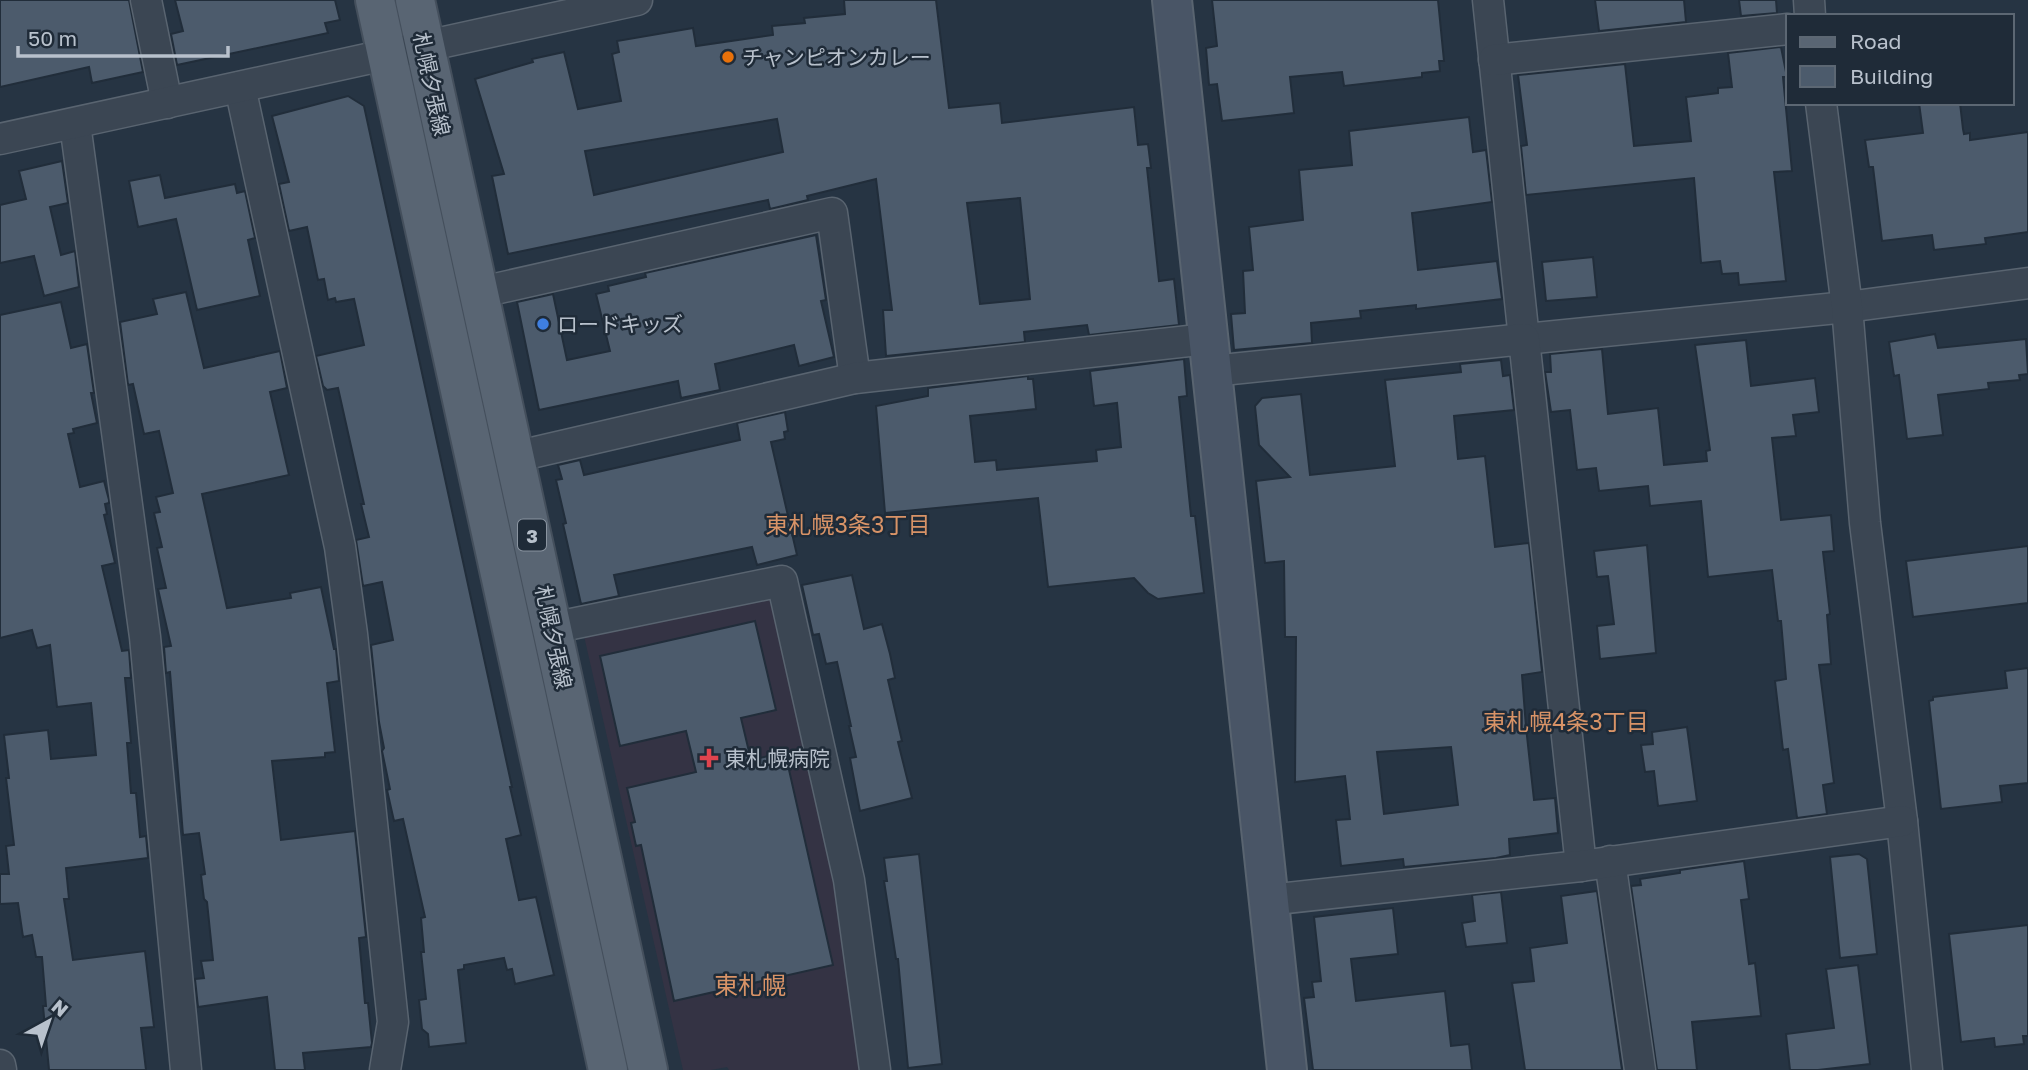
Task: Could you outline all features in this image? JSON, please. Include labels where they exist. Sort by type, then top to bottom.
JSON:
[{"type":"main road","name":"札幌夕張線","points":[[375,0],[608,1070]]},
{"type":"main road","name":"札幌夕張線","points":[[415,0],[648,1070]]},
{"type":"street","points":[[146,0],[167,103]]},
{"type":"street","points":[[0,139],[637,0]]},
{"type":"street","points":[[1172,0],[1287,1070]]},
{"type":"street","points":[[1488,0],[1581,866]]},
{"type":"street","points":[[1494,60],[1786,29]]},
{"type":"street","points":[[240,87],[340,547],[394,1022],[385,1070]]},
{"type":"street","points":[[1821,105],[1847,307],[1865,523],[1902,821],[1927,1070]]},
{"type":"street","points":[[75,124],[145,637],[186,1070]]},
{"type":"street","points":[[477,293],[832,213],[855,378]]},
{"type":"street","points":[[514,457],[855,378],[1210,355],[1524,339],[1847,307],[2028,283]]},
{"type":"street","points":[[552,628],[782,581],[849,880],[875,1070]]},
{"type":"street","points":[[1268,900],[1581,866],[1902,821]]},
{"type":"street","points":[[1610,861],[1640,1070]]},
{"type":"shaded area","name":"東札幌病院","points":[[769,595],[833,880],[860,1070],[729,1070],[727,1067],[683,1070],[584,636]]},
{"type":"building","points":[[0,0],[129,0],[143,72],[92,83],[89,67],[0,87]]},
{"type":"building","points":[[175,0],[335,0],[340,20],[325,23],[328,33],[177,65],[171,34],[183,31]]},
{"type":"building","points":[[844,0],[936,0],[949,108],[1000,103],[1002,123],[1134,107],[1138,145],[1148,144],[1151,168],[1147,168],[1159,281],[1174,279],[1179,325],[1089,335],[1087,325],[1024,332],[1025,342],[886,356],[883,310],[892,310],[876,179],[807,196],[808,200],[770,209],[768,200],[508,254],[492,176],[504,174],[475,79],[533,62],[532,59],[564,52],[578,109],[621,101],[612,54],[619,52],[617,41],[693,28],[696,46],[773,35],[772,26],[805,23],[804,18],[845,14]],"holes":[[[777,119],[783,152],[594,195],[585,151]],[[1020,198],[1030,299],[980,304],[967,203]]]},
{"type":"building","points":[[1212,0],[1438,0],[1444,61],[1439,61],[1440,71],[1422,73],[1422,77],[1344,86],[1342,72],[1290,77],[1294,113],[1222,121],[1217,84],[1209,85],[1206,48],[1217,46]]},
{"type":"building","points":[[1595,0],[1684,0],[1686,22],[1599,31]]},
{"type":"building","points":[[1739,0],[1776,0],[1777,13],[1741,16]]},
{"type":"building","points":[[1781,47],[1786,72],[1786,77],[1783,77],[1792,171],[1774,172],[1786,281],[1739,285],[1738,273],[1722,274],[1720,261],[1701,263],[1694,178],[1526,195],[1521,146],[1527,145],[1518,75],[1625,64],[1634,146],[1691,141],[1686,97],[1718,93],[1718,88],[1732,87],[1728,53]]},
{"type":"building","points":[[348,96],[364,106],[512,787],[521,835],[506,839],[519,900],[536,897],[554,975],[515,984],[512,969],[507,970],[504,958],[464,965],[464,969],[458,970],[466,1043],[429,1047],[428,1034],[422,1029],[419,1000],[426,999],[421,952],[424,952],[421,918],[425,917],[403,819],[394,821],[387,790],[390,789],[382,751],[384,748],[371,645],[393,640],[382,582],[363,586],[356,540],[369,537],[361,504],[364,504],[338,388],[327,390],[323,386],[316,356],[364,345],[354,299],[336,302],[335,298],[328,300],[324,279],[318,280],[307,227],[289,231],[279,184],[289,182],[272,116]]},
{"type":"building","points":[[1919,105],[1960,105],[1964,134],[1970,133],[1970,140],[2028,132],[2028,232],[1985,238],[1986,244],[1934,250],[1932,235],[1882,241],[1873,167],[1869,167],[1865,140],[1923,133]]},
{"type":"building","points":[[1469,117],[1473,152],[1486,150],[1492,202],[1412,213],[1418,270],[1497,261],[1502,299],[1416,309],[1416,305],[1360,311],[1361,318],[1311,323],[1312,343],[1234,350],[1231,314],[1245,313],[1243,271],[1253,270],[1249,227],[1303,220],[1299,170],[1352,165],[1349,131]]},
{"type":"building","points":[[62,161],[68,203],[50,207],[61,255],[75,251],[79,287],[44,296],[34,256],[0,263],[0,205],[26,199],[19,171]]},
{"type":"building","points":[[160,175],[165,198],[235,184],[237,193],[245,191],[255,238],[248,240],[260,296],[197,310],[176,219],[138,227],[129,181]]},
{"type":"building","points":[[816,235],[826,300],[821,301],[834,357],[799,366],[794,345],[715,364],[720,390],[681,398],[678,381],[539,410],[517,302],[553,294],[567,360],[610,351],[596,294],[609,291],[608,286],[646,277],[645,273]]},
{"type":"building","points":[[1593,257],[1597,297],[1546,301],[1542,262]]},
{"type":"building","points":[[186,292],[204,368],[280,351],[287,388],[270,392],[289,475],[202,494],[227,608],[291,598],[290,593],[321,587],[336,649],[339,681],[327,683],[335,752],[325,753],[325,757],[272,761],[281,840],[355,831],[366,937],[359,938],[372,1043],[371,1047],[303,1053],[305,1070],[275,1070],[267,997],[198,1007],[195,979],[204,978],[201,961],[213,960],[207,902],[204,899],[201,875],[205,874],[199,833],[183,835],[170,672],[166,673],[164,647],[171,646],[158,589],[166,588],[157,548],[162,547],[154,513],[160,512],[156,497],[173,493],[159,431],[144,434],[133,384],[128,385],[120,322],[157,314],[153,299]]},
{"type":"building","points":[[61,302],[71,348],[87,344],[94,393],[91,393],[97,423],[73,429],[74,433],[68,434],[80,487],[104,481],[109,500],[109,503],[105,504],[107,514],[104,515],[115,563],[102,566],[122,651],[129,650],[131,678],[125,678],[131,743],[127,743],[131,793],[136,793],[140,837],[146,836],[148,858],[66,868],[69,899],[64,899],[73,960],[145,951],[154,1027],[141,1028],[146,1070],[49,1070],[42,957],[36,957],[32,935],[23,937],[18,903],[0,904],[0,874],[9,874],[6,846],[14,845],[4,735],[48,730],[51,759],[96,755],[91,703],[57,707],[50,645],[37,648],[32,630],[0,638],[0,315]]},
{"type":"building","points":[[1935,334],[1938,348],[2026,339],[2028,374],[2019,375],[2020,380],[1988,383],[1989,389],[1938,395],[1943,435],[1907,439],[1899,375],[1894,376],[1889,342]]},
{"type":"building","points":[[1746,340],[1751,386],[1815,378],[1819,412],[1793,415],[1796,436],[1772,438],[1781,520],[1831,515],[1834,551],[1823,552],[1830,614],[1827,615],[1831,664],[1819,665],[1834,783],[1823,785],[1827,814],[1797,818],[1788,749],[1783,750],[1775,681],[1786,679],[1781,621],[1778,621],[1772,570],[1708,577],[1701,501],[1650,506],[1648,486],[1599,491],[1596,468],[1577,470],[1570,410],[1551,412],[1545,372],[1551,372],[1550,354],[1602,349],[1608,414],[1658,408],[1664,465],[1707,461],[1706,451],[1710,450],[1695,345]]},
{"type":"building","points":[[1184,359],[1187,396],[1179,397],[1191,516],[1195,516],[1204,593],[1158,599],[1134,578],[1048,587],[1038,498],[885,513],[876,406],[928,396],[928,388],[1028,376],[1028,379],[1033,379],[1036,409],[970,416],[975,462],[996,460],[997,470],[1097,461],[1096,450],[1121,447],[1117,403],[1094,406],[1090,371]]},
{"type":"building","points":[[1501,360],[1503,376],[1510,375],[1514,410],[1454,416],[1458,459],[1485,456],[1495,547],[1529,543],[1542,672],[1522,675],[1526,727],[1534,800],[1555,798],[1558,833],[1509,839],[1510,855],[1496,858],[1404,867],[1403,859],[1341,866],[1336,820],[1350,819],[1345,776],[1295,782],[1296,637],[1285,637],[1284,561],[1265,563],[1256,481],[1290,477],[1259,445],[1255,406],[1262,398],[1301,394],[1310,475],[1395,466],[1385,380],[1461,372],[1460,364]],"holes":[[[1451,747],[1458,805],[1384,814],[1377,752]]]},
{"type":"building","points":[[785,412],[788,431],[784,432],[785,439],[771,442],[797,555],[757,565],[752,547],[614,575],[619,596],[581,604],[563,524],[566,523],[556,480],[562,479],[558,465],[580,460],[584,475],[740,440],[737,423]]},
{"type":"building","points":[[1647,545],[1656,653],[1600,659],[1597,626],[1614,624],[1608,576],[1597,577],[1594,551]]},
{"type":"building","points":[[2028,546],[2028,603],[1913,617],[1906,561]]},
{"type":"building","points":[[852,575],[864,629],[882,624],[895,678],[888,680],[902,741],[898,742],[912,798],[860,811],[850,758],[856,757],[837,662],[826,664],[819,634],[813,635],[802,585]]},
{"type":"building","name":"東札幌病院","points":[[755,621],[776,710],[741,718],[751,760],[785,752],[833,965],[674,1001],[641,845],[636,846],[631,823],[635,822],[627,788],[696,772],[686,731],[620,746],[600,656]]},
{"type":"building","points":[[2028,668],[2028,783],[2000,786],[2002,802],[1941,809],[1929,701],[1933,700],[1933,697],[2007,688],[2005,671]]},
{"type":"building","points":[[1687,727],[1697,801],[1658,806],[1654,771],[1645,772],[1641,745],[1653,744],[1652,732]]},
{"type":"building","points":[[919,854],[942,1064],[908,1068],[898,959],[884,881],[887,881],[884,858]]},
{"type":"building","points":[[1859,854],[1867,859],[1877,954],[1840,958],[1830,857]]},
{"type":"building","points":[[1744,861],[1749,899],[1741,900],[1749,964],[1755,963],[1761,1016],[1692,1022],[1697,1070],[1657,1070],[1631,886],[1641,885],[1640,879],[1680,873],[1680,870]]},
{"type":"building","points":[[1597,891],[1622,1070],[1525,1070],[1512,983],[1534,981],[1530,948],[1567,943],[1561,896]]},
{"type":"building","points":[[1501,892],[1507,943],[1466,947],[1462,923],[1475,921],[1472,895]]},
{"type":"building","points":[[1393,908],[1398,954],[1351,959],[1356,1001],[1445,991],[1451,1046],[1469,1044],[1472,1070],[1313,1070],[1304,998],[1314,997],[1312,982],[1321,981],[1314,917]]},
{"type":"building","points":[[2028,925],[2028,1036],[2023,1036],[2024,1044],[1995,1047],[1994,1038],[1961,1042],[1949,934]]},
{"type":"building","points":[[1858,965],[1870,1064],[1790,1070],[1786,1034],[1834,1028],[1826,969]]},
{"type":"place","name":"チャンピオンカレー","points":[[728,57]]},
{"type":"place","name":"ロードキッズ","points":[[543,324]]},
{"type":"place","name":"東札幌病院","points":[[709,758]]},
{"type":"district","name":"東札幌3条3丁目","points":[[848,524]]},
{"type":"district","name":"東札幌4条3丁目","points":[[1566,721]]},
{"type":"district","name":"東札幌","points":[[750,984]]}]
